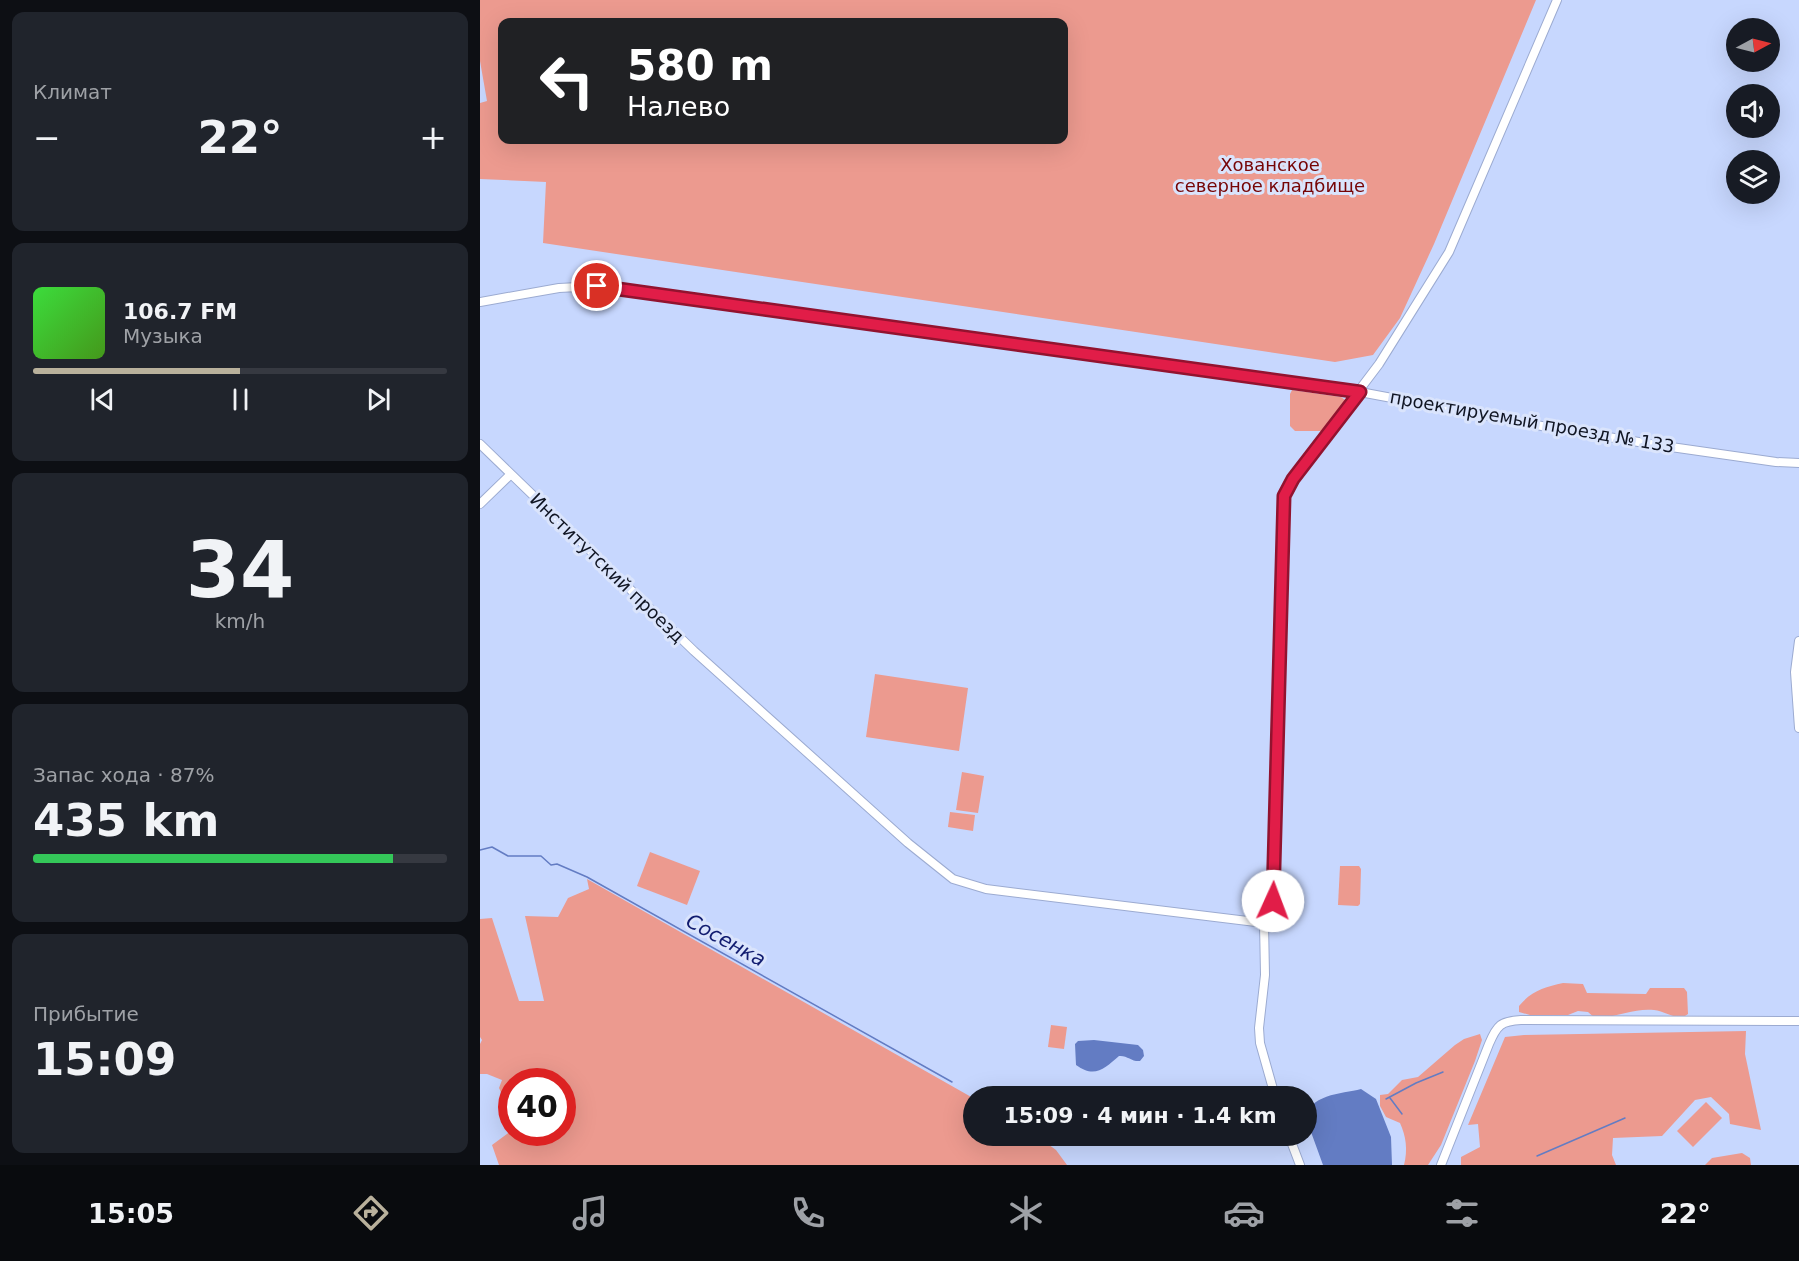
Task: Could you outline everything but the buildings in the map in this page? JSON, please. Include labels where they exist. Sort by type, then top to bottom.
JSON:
[{"type":"street","points":[[1272,1086],[1260,1043],[1259,1028],[1265,975],[1264,923],[1269,919],[1273,901],[1284,496],[1293,479],[1360,392],[1414,311],[1449,252],[1557,0]]},
{"type":"street","name":"проектируемый проезд № 133","points":[[480,302],[559,288],[597,286],[1360,392],[1547,427],[1799,464]]},
{"type":"street","name":"Институтский проезд","points":[[480,444],[735,689],[908,843],[953,879],[980,888],[1264,923]]},
{"type":"street","points":[[480,504],[510,475]]},
{"type":"street","points":[[1799,641],[1795,672],[1799,728]]},
{"type":"street","points":[[1441,1165],[1489,1044],[1494,1033],[1505,1022],[1521,1020],[1799,1021]]},
{"type":"street","points":[[1293,1146],[1300,1165]]},
{"type":"green space","name":"Хованское северное кладбище","points":[[480,0],[1536,0],[1434,244],[1400,318],[1373,355],[1335,362],[543,243],[546,182],[480,179],[480,103],[487,101],[480,61]]},
{"type":"green space","points":[[1292,390],[1341,397],[1345,400],[1345,404],[1324,431],[1295,431],[1290,426]]},
{"type":"green space","points":[[875,674],[968,688],[959,751],[866,737]]},
{"type":"green space","points":[[962,772],[984,776],[978,813],[956,810]]},
{"type":"green space","points":[[950,812],[975,815],[973,831],[948,827]]},
{"type":"green space","points":[[650,852],[700,871],[687,905],[637,886]]},
{"type":"green space","points":[[1340,866],[1359,866],[1361,869],[1360,904],[1358,906],[1338,905]]},
{"type":"green space","points":[[587,879],[963,1092],[963,1146],[1051,1146],[1067,1165],[499,1165],[492,1145],[498,1141],[498,1146],[576,1146],[576,1068],[498,1068],[498,1078],[480,1074],[482,1040],[480,1037],[480,919],[492,918],[519,1001],[544,1001],[525,916],[558,917],[568,898],[589,889]]},
{"type":"green space","points":[[1563,983],[1583,984],[1587,993],[1646,994],[1650,988],[1684,988],[1687,992],[1688,1014],[1682,1018],[1647,1010],[1596,1019],[1588,1012],[1578,1011],[1568,1015],[1530,1015],[1519,1012],[1519,1006],[1533,993]]},
{"type":"green space","points":[[1051,1025],[1067,1027],[1064,1049],[1048,1047]]},
{"type":"green space","points":[[1746,1031],[1745,1054],[1761,1130],[1730,1124],[1729,1114],[1711,1097],[1695,1100],[1662,1136],[1613,1138],[1612,1155],[1616,1165],[1461,1165],[1461,1157],[1480,1147],[1478,1124],[1468,1125],[1505,1037]]},
{"type":"green space","points":[[1480,1034],[1482,1040],[1475,1061],[1441,1145],[1428,1165],[1404,1165],[1406,1149],[1402,1128],[1400,1123],[1386,1117],[1380,1106],[1380,1095],[1388,1094],[1402,1080],[1418,1077],[1455,1045],[1464,1039]]},
{"type":"green space","points":[[1706,1102],[1722,1118],[1693,1147],[1677,1131]]},
{"type":"green space","points":[[1742,1153],[1750,1158],[1751,1165],[1705,1165],[1712,1158]]},
{"type":"water","points":[[1094,1040],[1138,1045],[1143,1050],[1144,1056],[1137,1061],[1119,1056],[1104,1068],[1089,1071],[1076,1065],[1075,1044],[1078,1041]]},
{"type":"water","points":[[1361,1089],[1376,1099],[1391,1137],[1392,1165],[1323,1165],[1316,1146],[1317,1101],[1335,1094]]},
{"type":"waterway","name":"Сосенка","points":[[480,850],[492,847],[508,856],[541,856],[551,865],[557,864],[587,877],[952,1082]]},
{"type":"waterway","points":[[1386,1099],[1443,1072]]},
{"type":"waterway","points":[[1390,1098],[1402,1114]]},
{"type":"waterway","points":[[1537,1156],[1625,1118]]},
{"type":"route","points":[[597,286],[1360,392],[1293,479],[1284,496],[1273,901]]}]
